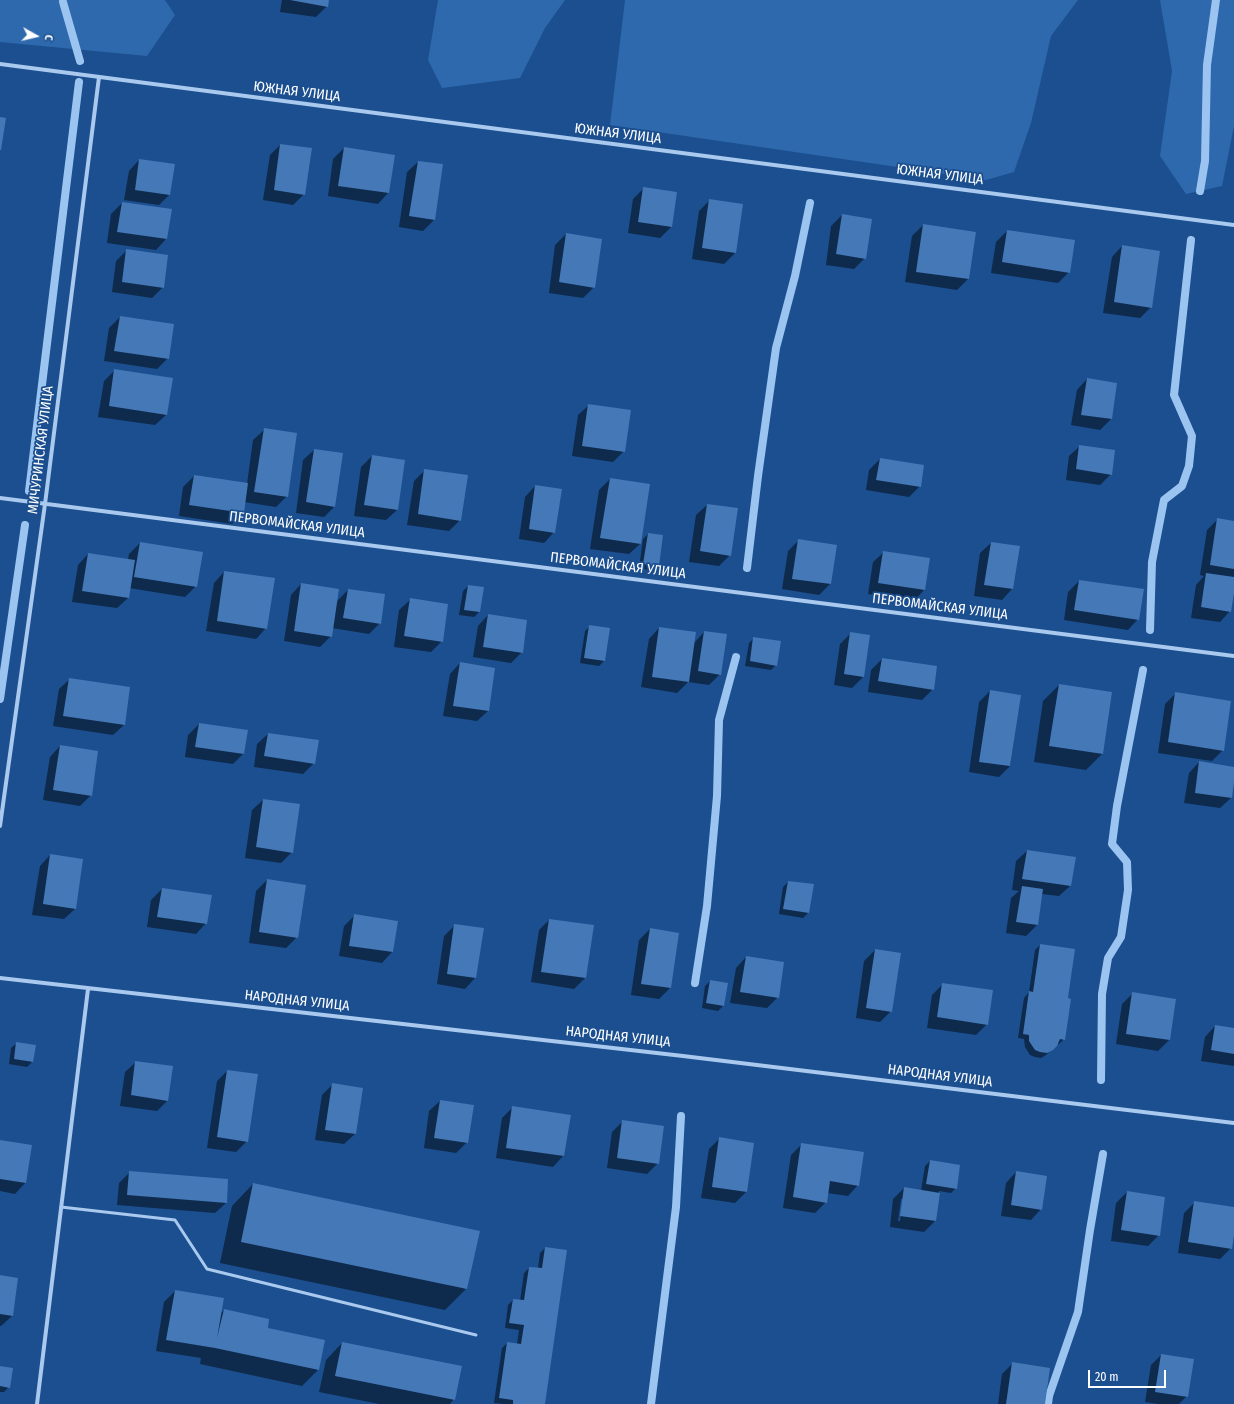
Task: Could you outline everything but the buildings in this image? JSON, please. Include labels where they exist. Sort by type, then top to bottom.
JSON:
[{"type":"street","name":"ЮЖНАЯ УЛИЦА","points":[[0,64],[1234,225]]},
{"type":"street","name":"МИЧУРИНСКАЯ УЛИЦА","points":[[0,826],[45,504],[100,77]]},
{"type":"street","name":"ПЕРВОМАЙСКАЯ УЛИЦА","points":[[0,498],[1234,656]]},
{"type":"street","name":"НАРОДНАЯ УЛИЦА","points":[[0,978],[683,1056],[1234,1123]]},
{"type":"street","points":[[37,1404],[88,989]]},
{"type":"lane","points":[[61,1207],[175,1220],[207,1269],[476,1335]]},
{"type":"shaded area","points":[[0,0],[165,0],[175,15],[147,56],[0,42]]},
{"type":"shaded area","points":[[438,0],[565,0],[545,28],[520,78],[442,88],[428,60]]},
{"type":"shaded area","points":[[625,0],[1078,0],[1051,36],[1031,123],[1014,172],[986,180],[610,125]]},
{"type":"shaded area","points":[[1160,0],[1234,0],[1234,126],[1222,186],[1186,194],[1160,156],[1172,71]]},
{"type":"waterway","points":[[1200,191],[1205,161],[1207,65],[1216,0]]},
{"type":"waterway","points":[[63,2],[80,61]]},
{"type":"waterway","points":[[29,491],[79,82]]},
{"type":"waterway","points":[[747,568],[776,348],[795,276],[810,203]]},
{"type":"waterway","points":[[1150,630],[1152,562],[1164,500],[1182,486],[1189,466],[1192,436],[1174,395],[1191,240]]},
{"type":"waterway","points":[[0,699],[25,525]]},
{"type":"waterway","points":[[695,983],[707,906],[717,796],[719,720],[736,657]]},
{"type":"waterway","points":[[1101,1080],[1102,994],[1108,958],[1121,937],[1128,890],[1127,862],[1112,844],[1117,806],[1143,670]]},
{"type":"waterway","points":[[651,1404],[676,1207],[681,1116]]},
{"type":"waterway","points":[[1048,1404],[1049,1396],[1078,1312],[1103,1154]]}]
